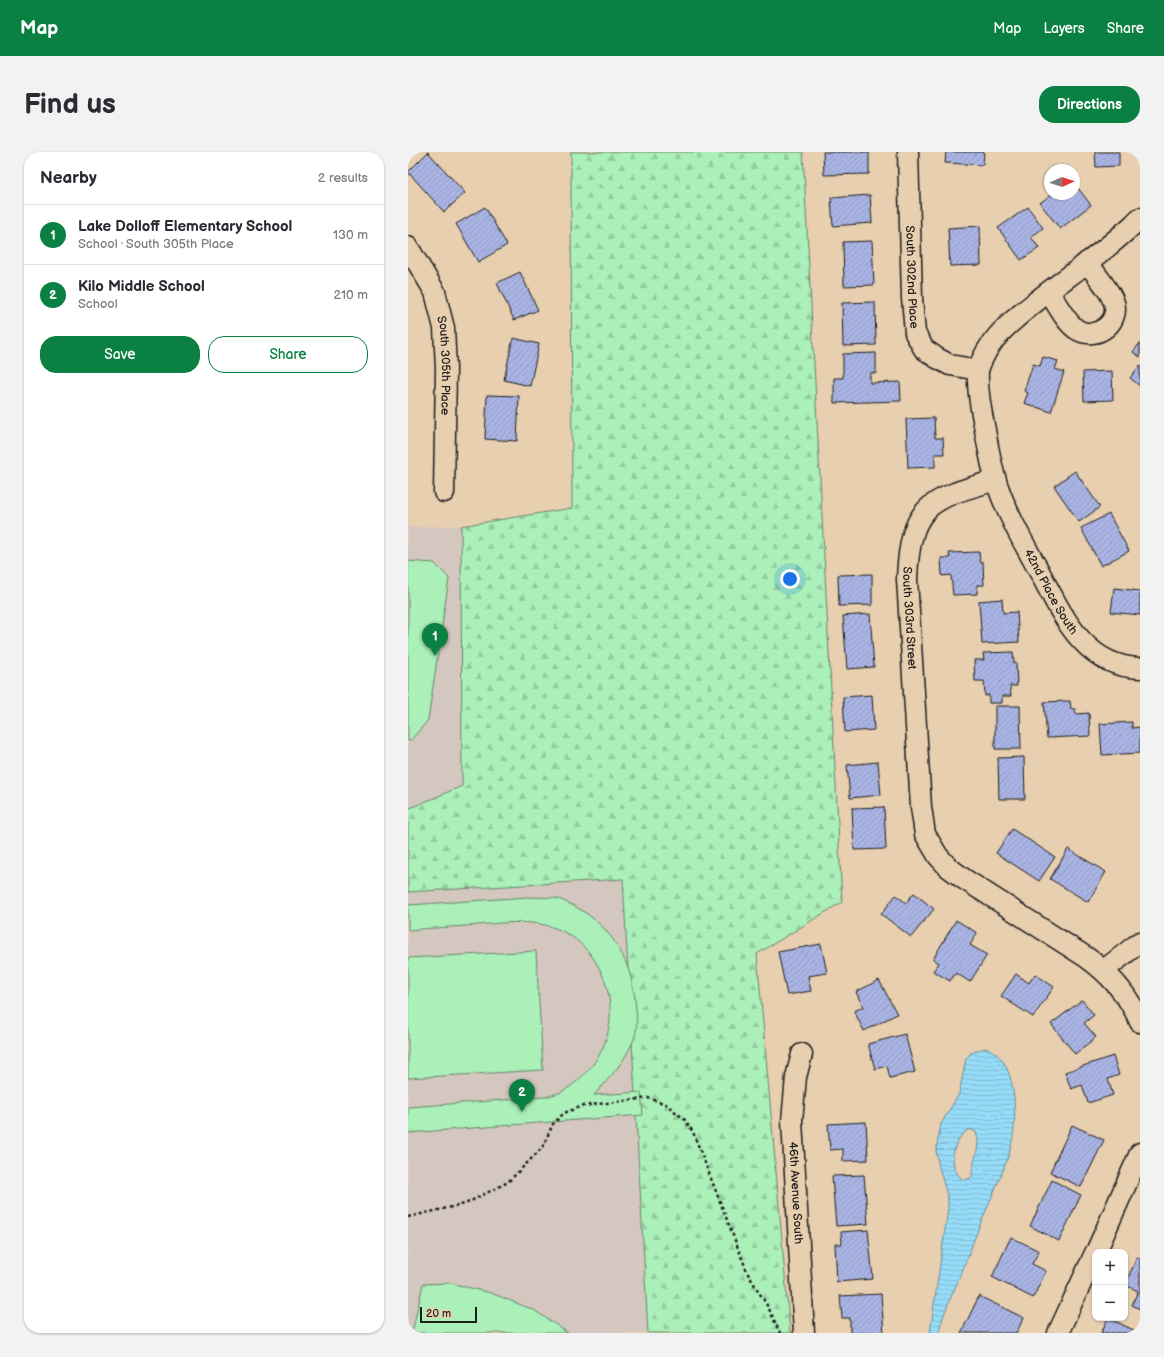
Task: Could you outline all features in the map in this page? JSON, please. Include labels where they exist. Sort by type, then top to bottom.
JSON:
[{"type":"street","name":"South 302nd Place","points":[[908,152],[912,298],[915,333],[924,349],[937,358],[950,364],[978,370]]},
{"type":"street","points":[[996,480],[980,402],[978,370],[985,352],[1001,330],[1115,240],[1140,218]]},
{"type":"street","name":"South 305th Place","points":[[408,247],[435,292],[444,328],[446,369],[444,492]]},
{"type":"street","points":[[1049,292],[1070,324],[1076,329],[1083,333],[1091,334],[1106,328],[1115,314],[1112,298],[1087,262]]},
{"type":"street","name":"42nd Place South","points":[[996,480],[1016,529],[1070,628],[1087,646],[1108,661],[1122,666],[1140,668]]},
{"type":"street","name":"South 303rd Street","points":[[996,480],[955,493],[931,505],[921,515],[911,542],[908,579],[921,807],[925,834],[938,856],[948,867],[1104,970],[1127,998],[1140,1022]]},
{"type":"street","points":[[1104,970],[1140,942]]},
{"type":"street","name":"46th Avenue South","points":[[802,1054],[796,1077],[792,1121],[804,1333]]},
{"type":"street","points":[[1097,1249],[1140,1153]]},
{"type":"street","points":[[1058,1333],[1092,1259]]},
{"type":"path","points":[[408,1217],[465,1204],[508,1182],[542,1148],[553,1124],[564,1113],[582,1106],[648,1098],[666,1104],[685,1120],[693,1132],[748,1274],[768,1307],[780,1333]]},
{"type":"shaded area","points":[[461,526],[462,786],[408,809],[408,527]]},
{"type":"shaded area","points":[[623,879],[648,1333],[408,1333],[408,892]]},
{"type":"green space","points":[[571,152],[803,152],[842,902],[757,954],[790,1333],[648,1333],[623,879],[408,892],[408,809],[462,786],[461,526],[572,508]]},
{"type":"green space","points":[[408,561],[434,563],[449,578],[428,720],[411,740],[408,741]]},
{"type":"green space","points":[[528,897],[557,899],[576,907],[601,925],[611,936],[619,949],[631,977],[637,1016],[636,1034],[622,1062],[594,1095],[641,1092],[643,1115],[408,1133],[408,1107],[545,1097],[565,1090],[577,1081],[593,1065],[601,1052],[609,1029],[610,1013],[609,996],[604,980],[588,951],[576,940],[562,931],[541,924],[520,922],[408,930],[408,905]]},
{"type":"green space","points":[[536,951],[543,1070],[408,1078],[408,958]]},
{"type":"green space","points":[[450,1283],[491,1293],[534,1310],[568,1333],[412,1333],[423,1284]]},
{"type":"water","points":[[985,1048],[996,1053],[1004,1063],[1010,1076],[1015,1106],[1013,1135],[1004,1169],[946,1309],[939,1331],[938,1333],[930,1333],[948,1209],[948,1199],[936,1150],[941,1124],[959,1094],[966,1059],[971,1053]],"holes":[[[970,1129],[976,1132],[978,1143],[972,1176],[969,1179],[964,1180],[958,1175],[953,1162],[955,1146],[964,1133]]]},
{"type":"building","points":[[428,152],[465,193],[444,212],[408,172]]},
{"type":"building","points":[[823,152],[869,152],[869,174],[824,175]]},
{"type":"building","points":[[946,152],[984,152],[983,165],[945,163]]},
{"type":"building","points":[[1095,152],[1119,152],[1119,166],[1096,167]]},
{"type":"building","points":[[1080,191],[1091,205],[1060,229],[1040,203],[1044,200],[1080,200]]},
{"type":"building","points":[[870,195],[872,223],[833,226],[831,198]]},
{"type":"building","points":[[485,207],[507,245],[478,262],[456,224]]},
{"type":"building","points":[[1028,207],[1043,228],[1031,237],[1039,248],[1021,260],[998,228]]},
{"type":"building","points":[[980,226],[981,265],[950,266],[948,228]]},
{"type":"building","points":[[872,241],[874,285],[844,286],[843,242]]},
{"type":"building","points":[[520,272],[538,310],[514,320],[497,283]]},
{"type":"building","points":[[875,302],[876,345],[843,346],[842,303]]},
{"type":"building","points":[[513,338],[539,344],[530,386],[504,380]]},
{"type":"building","points":[[1140,343],[1140,357],[1133,352]]},
{"type":"building","points":[[876,353],[876,373],[870,373],[870,383],[900,382],[901,401],[834,403],[834,378],[843,378],[843,354]]},
{"type":"building","points":[[1043,357],[1058,361],[1055,369],[1064,372],[1051,412],[1024,403],[1028,393],[1024,391],[1033,364],[1040,366]]},
{"type":"building","points":[[1140,365],[1140,386],[1130,378]]},
{"type":"building","points":[[1112,371],[1113,400],[1084,401],[1083,372]]},
{"type":"building","points":[[487,395],[519,396],[517,441],[485,439]]},
{"type":"building","points":[[934,418],[935,438],[943,438],[944,454],[935,454],[935,467],[908,468],[906,419]]},
{"type":"building","points":[[1075,471],[1100,507],[1079,522],[1054,486]]},
{"type":"building","points":[[1109,514],[1129,551],[1101,566],[1081,528]]},
{"type":"building","points":[[979,552],[980,562],[983,562],[984,585],[977,585],[977,594],[953,595],[951,575],[942,576],[941,558],[950,558],[949,553]]},
{"type":"building","points":[[872,574],[872,605],[839,606],[838,575]]},
{"type":"building","points":[[1114,588],[1140,591],[1140,615],[1111,612]]},
{"type":"building","points":[[1002,599],[1003,613],[1017,612],[1019,642],[982,644],[979,601]]},
{"type":"building","points":[[870,614],[874,667],[847,669],[843,616]]},
{"type":"building","points":[[1013,652],[1014,663],[1016,662],[1017,686],[1010,686],[1011,696],[1002,696],[1002,703],[989,703],[989,695],[985,696],[984,681],[975,681],[974,660],[984,660],[983,653]]},
{"type":"building","points":[[872,695],[874,730],[845,732],[843,697]]},
{"type":"building","points":[[1070,701],[1071,709],[1075,709],[1076,714],[1089,713],[1090,736],[1047,738],[1044,702]]},
{"type":"building","points":[[995,706],[1020,706],[1021,749],[995,749]]},
{"type":"building","points":[[1132,722],[1132,728],[1140,727],[1140,753],[1102,755],[1100,724]]},
{"type":"building","points":[[1024,757],[1025,799],[999,799],[998,758]]},
{"type":"building","points":[[878,762],[881,795],[850,798],[847,765]]},
{"type":"building","points":[[884,807],[886,849],[854,850],[852,808]]},
{"type":"building","points":[[1012,829],[1055,857],[1039,881],[996,853]]},
{"type":"building","points":[[1068,849],[1106,872],[1088,902],[1050,879]]},
{"type":"building","points":[[914,893],[934,909],[911,937],[881,914],[896,895],[906,903]]},
{"type":"building","points":[[956,920],[977,933],[970,945],[987,955],[970,982],[956,973],[950,981],[933,971],[939,963],[933,959]]},
{"type":"building","points":[[821,944],[827,973],[808,976],[811,991],[787,995],[778,952]]},
{"type":"building","points":[[1016,974],[1029,983],[1035,974],[1054,987],[1033,1017],[1001,996]]},
{"type":"building","points":[[879,980],[897,1014],[864,1031],[854,1011],[863,1007],[856,992]]},
{"type":"building","points":[[1082,1000],[1094,1015],[1084,1023],[1096,1037],[1075,1054],[1051,1024]]},
{"type":"building","points":[[905,1034],[915,1072],[890,1078],[887,1066],[875,1069],[868,1044]]},
{"type":"building","points":[[1113,1056],[1119,1075],[1108,1079],[1113,1095],[1088,1103],[1082,1085],[1071,1089],[1065,1072]]},
{"type":"building","points":[[866,1122],[868,1160],[843,1161],[843,1149],[830,1150],[828,1124]]},
{"type":"building","points":[[1072,1125],[1104,1140],[1081,1187],[1050,1172]]},
{"type":"building","points":[[864,1175],[868,1224],[836,1226],[832,1176]]},
{"type":"building","points":[[1052,1180],[1081,1195],[1059,1241],[1030,1226]]},
{"type":"building","points":[[868,1230],[873,1279],[837,1282],[835,1244],[842,1244],[841,1232]]},
{"type":"building","points":[[1011,1237],[1039,1251],[1032,1264],[1046,1271],[1033,1298],[992,1277]]},
{"type":"building","points":[[1137,1257],[1140,1258],[1140,1309],[1132,1305],[1138,1291],[1128,1286],[1128,1278]]},
{"type":"building","points":[[881,1294],[884,1333],[850,1333],[850,1318],[842,1318],[840,1296]]},
{"type":"building","points":[[979,1296],[1024,1318],[1016,1333],[961,1333]]},
{"type":"building","points":[[1107,1321],[1114,1321],[1140,1333],[1101,1333]]},
{"type":"place","name":"Lake Dolloff Elementary School","points":[[435,656]]},
{"type":"place","name":"Kilo Middle School","points":[[522,1112]]}]
